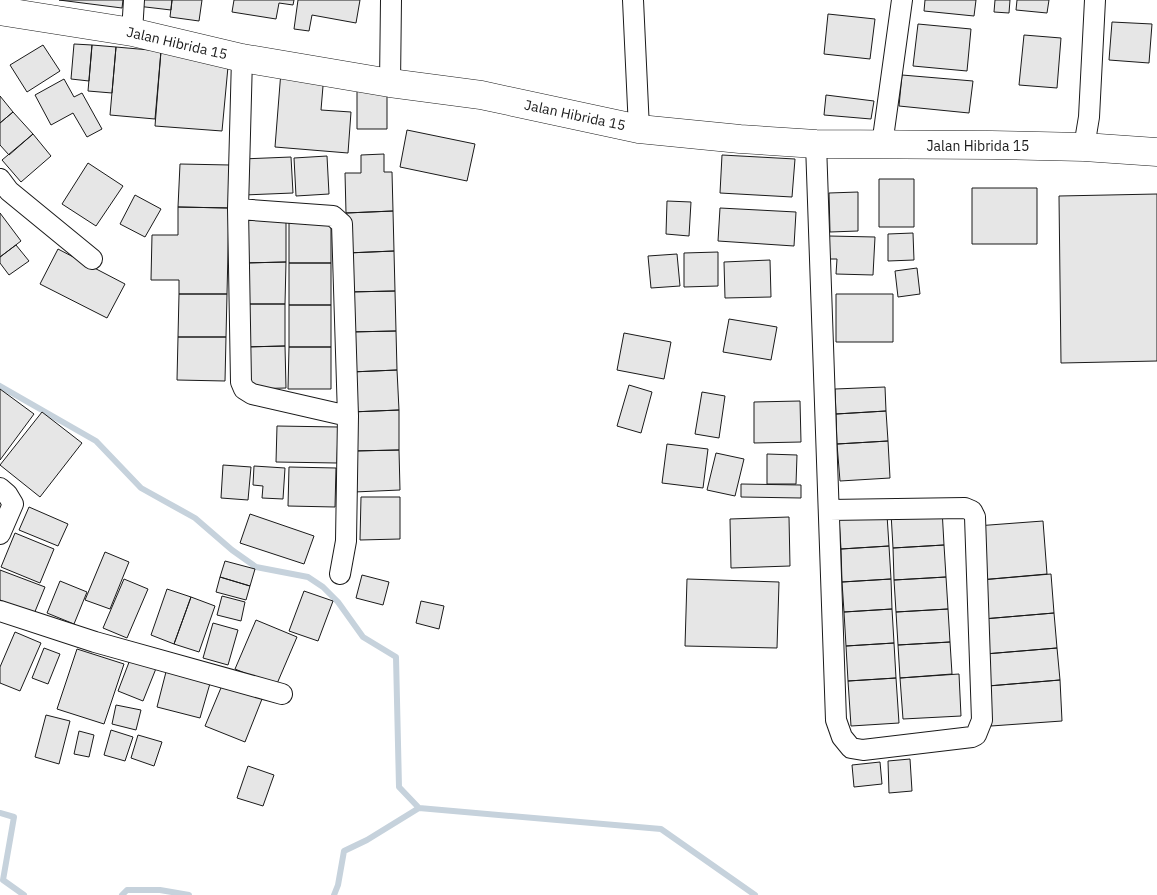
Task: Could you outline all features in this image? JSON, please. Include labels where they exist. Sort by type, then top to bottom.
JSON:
[{"type":"street","points":[[132,32],[134,0]]},
{"type":"street","points":[[390,83],[391,0]]},
{"type":"street","points":[[633,0],[639,129]]},
{"type":"street","points":[[882,145],[902,0]]},
{"type":"street","points":[[1084,147],[1089,117],[1094,0]]},
{"type":"street","name":"Jalan Hibrida 15","points":[[0,11],[132,32],[242,58],[390,83],[481,95],[639,129],[816,144],[1084,147],[1157,152]]},
{"type":"street","points":[[242,58],[238,209],[241,382],[244,389],[252,394],[348,416]]},
{"type":"street","points":[[816,144],[836,720],[842,737],[851,748],[863,750],[976,735],[982,720],[975,517],[972,511],[965,508],[830,510]]},
{"type":"street","points":[[0,179],[10,191],[92,259]]},
{"type":"street","points":[[238,209],[333,216],[342,224],[348,416],[346,541],[340,574]]},
{"type":"street","points":[[0,488],[8,494],[13,504],[0,534]]},
{"type":"street","points":[[0,611],[94,642],[282,694]]},
{"type":"building","points":[[59,0],[123,0],[122,8]]},
{"type":"building","points":[[137,0],[172,0],[171,10],[137,6]]},
{"type":"building","points":[[172,0],[202,0],[199,21],[170,17]]},
{"type":"building","points":[[234,0],[294,0],[293,5],[279,3],[276,19],[232,12]]},
{"type":"building","points":[[298,0],[360,0],[356,23],[312,15],[309,31],[294,29]]},
{"type":"building","points":[[925,0],[976,0],[974,16],[924,11]]},
{"type":"building","points":[[995,0],[1010,0],[1009,13],[994,12]]},
{"type":"building","points":[[1017,0],[1049,0],[1047,13],[1016,10]]},
{"type":"building","points":[[828,14],[875,19],[870,59],[824,54]]},
{"type":"building","points":[[1112,22],[1152,24],[1149,63],[1109,60]]},
{"type":"building","points":[[918,24],[971,29],[967,71],[913,66]]},
{"type":"building","points":[[1024,35],[1061,38],[1057,88],[1019,85]]},
{"type":"building","points":[[74,44],[92,45],[89,81],[71,79]]},
{"type":"building","points":[[43,45],[60,71],[27,92],[10,65]]},
{"type":"building","points":[[92,45],[116,47],[112,93],[88,91]]},
{"type":"building","points":[[116,47],[161,51],[155,119],[110,115]]},
{"type":"building","points":[[161,51],[229,56],[222,131],[155,126]]},
{"type":"building","points":[[281,71],[324,74],[321,110],[351,112],[348,153],[275,147]]},
{"type":"building","points":[[902,75],[973,81],[969,113],[899,106]]},
{"type":"building","points":[[64,79],[74,97],[82,93],[102,129],[87,137],[73,113],[51,125],[35,95]]},
{"type":"building","points":[[357,91],[387,92],[387,129],[357,129]]},
{"type":"building","points":[[826,95],[874,101],[871,119],[824,115]]},
{"type":"building","points":[[0,96],[13,112],[0,123]]},
{"type":"building","points":[[13,112],[33,134],[9,155],[0,145],[0,123]]},
{"type":"building","points":[[407,130],[475,144],[467,181],[400,167]]},
{"type":"building","points":[[33,134],[51,156],[21,182],[2,160]]},
{"type":"building","points":[[384,154],[384,172],[392,172],[393,211],[346,213],[345,173],[361,173],[361,155]]},
{"type":"building","points":[[722,155],[795,159],[792,197],[720,193]]},
{"type":"building","points":[[327,156],[329,194],[296,196],[294,158]]},
{"type":"building","points":[[291,157],[293,193],[244,195],[242,159]]},
{"type":"building","points":[[88,163],[123,186],[96,226],[62,204]]},
{"type":"building","points":[[180,164],[230,165],[229,208],[178,207]]},
{"type":"building","points":[[879,179],[914,179],[914,227],[879,227]]},
{"type":"building","points":[[972,188],[1037,188],[1037,244],[972,244]]},
{"type":"building","points":[[858,192],[858,231],[830,232],[829,193]]},
{"type":"building","points":[[1157,194],[1157,361],[1061,363],[1059,196]]},
{"type":"building","points":[[135,195],[161,209],[145,237],[120,224]]},
{"type":"building","points":[[667,201],[691,202],[689,236],[666,234]]},
{"type":"building","points":[[178,207],[229,208],[227,294],[179,294],[179,280],[151,280],[152,235],[178,235]]},
{"type":"building","points":[[720,208],[796,212],[794,246],[718,241]]},
{"type":"building","points":[[393,211],[394,251],[347,253],[346,213]]},
{"type":"building","points":[[0,213],[21,241],[0,257]]},
{"type":"building","points":[[244,220],[286,220],[286,262],[244,263]]},
{"type":"building","points":[[331,221],[331,263],[289,263],[289,222]]},
{"type":"building","points":[[913,233],[914,260],[888,261],[888,234]]},
{"type":"building","points":[[829,236],[875,237],[873,275],[836,274],[837,259],[828,259]]},
{"type":"building","points":[[16,245],[29,261],[9,275],[0,263],[0,257]]},
{"type":"building","points":[[58,249],[125,284],[107,318],[40,284]]},
{"type":"building","points":[[394,251],[395,291],[348,292],[347,253]]},
{"type":"building","points":[[718,252],[718,286],[684,287],[684,253]]},
{"type":"building","points":[[677,254],[680,286],[651,288],[648,256]]},
{"type":"building","points":[[770,260],[771,297],[725,298],[724,262]]},
{"type":"building","points":[[286,262],[285,304],[244,304],[244,263]]},
{"type":"building","points":[[289,263],[331,263],[331,305],[289,305]]},
{"type":"building","points":[[917,268],[920,294],[898,297],[895,271]]},
{"type":"building","points":[[395,291],[396,331],[349,332],[348,292]]},
{"type":"building","points":[[179,294],[227,294],[226,337],[178,337]]},
{"type":"building","points":[[836,294],[893,294],[893,342],[836,342]]},
{"type":"building","points":[[244,304],[285,304],[285,346],[244,347]]},
{"type":"building","points":[[289,305],[331,305],[331,347],[289,347]]},
{"type":"building","points":[[729,319],[777,327],[771,360],[723,352]]},
{"type":"building","points":[[396,331],[397,370],[351,372],[349,332]]},
{"type":"building","points":[[624,333],[671,342],[664,379],[617,370]]},
{"type":"building","points":[[178,337],[226,337],[225,381],[177,380]]},
{"type":"building","points":[[285,346],[286,388],[244,389],[244,347]]},
{"type":"building","points":[[289,347],[331,347],[331,389],[288,389]]},
{"type":"building","points":[[397,370],[399,410],[351,412],[351,372]]},
{"type":"building","points":[[629,385],[652,392],[641,433],[617,426]]},
{"type":"building","points":[[885,387],[886,411],[836,414],[835,389]]},
{"type":"building","points":[[0,389],[34,414],[0,460]]},
{"type":"building","points":[[702,392],[725,396],[719,438],[695,434]]},
{"type":"building","points":[[800,401],[801,442],[754,443],[754,402]]},
{"type":"building","points":[[399,410],[399,450],[353,451],[351,412]]},
{"type":"building","points":[[886,411],[888,441],[837,444],[836,414]]},
{"type":"building","points":[[42,412],[82,443],[40,497],[0,465]]},
{"type":"building","points":[[277,426],[338,427],[337,463],[276,462]]},
{"type":"building","points":[[888,441],[890,478],[840,481],[837,444]]},
{"type":"building","points":[[667,444],[708,449],[703,488],[662,483]]},
{"type":"building","points":[[399,450],[400,490],[354,492],[353,451]]},
{"type":"building","points":[[716,453],[744,459],[735,496],[707,490]]},
{"type":"building","points":[[767,454],[797,455],[796,484],[767,484]]},
{"type":"building","points":[[223,465],[251,467],[248,500],[221,498]]},
{"type":"building","points":[[254,466],[285,468],[283,499],[262,498],[263,486],[253,485]]},
{"type":"building","points":[[289,467],[336,468],[335,507],[288,506]]},
{"type":"building","points":[[741,484],[801,485],[801,498],[741,497]]},
{"type":"building","points":[[361,497],[400,497],[400,539],[360,540]]},
{"type":"building","points":[[29,507],[68,524],[58,546],[19,530]]},
{"type":"building","points":[[942,509],[944,545],[893,548],[891,513]]},
{"type":"building","points":[[250,514],[314,536],[304,564],[240,543]]},
{"type":"building","points":[[887,515],[889,546],[841,549],[839,518]]},
{"type":"building","points":[[789,517],[790,566],[731,568],[730,519]]},
{"type":"building","points":[[1043,521],[1047,574],[980,580],[976,526]]},
{"type":"building","points":[[15,533],[54,549],[40,583],[1,567]]},
{"type":"building","points":[[944,545],[946,577],[894,580],[893,548]]},
{"type":"building","points":[[889,546],[891,579],[842,582],[841,549]]},
{"type":"building","points":[[105,552],[129,562],[110,609],[85,600]]},
{"type":"building","points":[[225,561],[255,569],[250,586],[220,577]]},
{"type":"building","points":[[0,570],[45,587],[34,614],[0,600]]},
{"type":"building","points":[[1051,574],[1054,613],[983,619],[980,580]]},
{"type":"building","points":[[362,575],[389,582],[383,605],[356,598]]},
{"type":"building","points":[[220,577],[250,586],[246,600],[216,592]]},
{"type":"building","points":[[946,577],[948,609],[896,612],[894,580]]},
{"type":"building","points":[[124,579],[148,589],[127,638],[103,628]]},
{"type":"building","points":[[687,579],[779,582],[777,648],[685,646]]},
{"type":"building","points":[[891,579],[892,609],[844,612],[842,582]]},
{"type":"building","points":[[60,581],[87,592],[74,624],[47,613]]},
{"type":"building","points":[[167,589],[191,597],[174,644],[151,635]]},
{"type":"building","points":[[304,591],[333,601],[318,641],[289,631]]},
{"type":"building","points":[[222,596],[245,602],[241,621],[217,615]]},
{"type":"building","points":[[191,597],[215,606],[199,652],[174,644]]},
{"type":"building","points":[[421,601],[444,606],[439,629],[416,623]]},
{"type":"building","points":[[892,609],[894,643],[846,646],[844,612]]},
{"type":"building","points":[[948,609],[950,642],[898,645],[896,612]]},
{"type":"building","points":[[1054,613],[1057,648],[985,654],[983,619]]},
{"type":"building","points":[[256,620],[297,637],[276,686],[235,669]]},
{"type":"building","points":[[213,623],[238,630],[228,665],[203,658]]},
{"type":"building","points":[[15,632],[41,643],[20,691],[0,683],[0,667]]},
{"type":"building","points":[[950,642],[952,674],[900,678],[898,645]]},
{"type":"building","points":[[894,643],[896,678],[848,681],[846,646]]},
{"type":"building","points":[[44,648],[60,654],[48,684],[32,678]]},
{"type":"building","points":[[1057,648],[1060,680],[988,686],[985,654]]},
{"type":"building","points":[[77,649],[124,664],[104,724],[57,709]]},
{"type":"building","points":[[131,657],[157,666],[143,701],[118,691]]},
{"type":"building","points":[[167,668],[211,680],[200,718],[157,707]]},
{"type":"building","points":[[959,674],[961,716],[903,719],[900,678]]},
{"type":"building","points":[[896,678],[899,723],[851,726],[848,681]]},
{"type":"building","points":[[1060,680],[1062,721],[991,726],[988,686]]},
{"type":"building","points":[[223,683],[262,699],[245,742],[205,726]]},
{"type":"building","points":[[116,705],[141,710],[136,730],[112,724]]},
{"type":"building","points":[[46,715],[70,721],[59,764],[35,757]]},
{"type":"building","points":[[111,730],[133,737],[125,761],[104,755]]},
{"type":"building","points":[[79,731],[94,735],[89,757],[74,754]]},
{"type":"building","points":[[138,735],[162,742],[154,766],[131,758]]},
{"type":"building","points":[[910,759],[912,791],[889,793],[888,761]]},
{"type":"building","points":[[880,762],[882,784],[854,787],[852,765]]},
{"type":"building","points":[[248,766],[274,775],[263,806],[237,798]]},
{"type":"waterway","points":[[0,386],[96,441],[141,488],[195,518],[232,550],[256,567],[308,577],[323,587],[338,602],[363,637],[396,657],[399,787],[419,808],[661,829],[755,895]]},
{"type":"waterway","points":[[334,895],[338,885],[344,851],[367,840],[419,808]]},
{"type":"waterway","points":[[0,813],[14,817],[3,880],[24,895]]},
{"type":"waterway","points":[[122,895],[127,890],[160,890],[189,895]]}]
